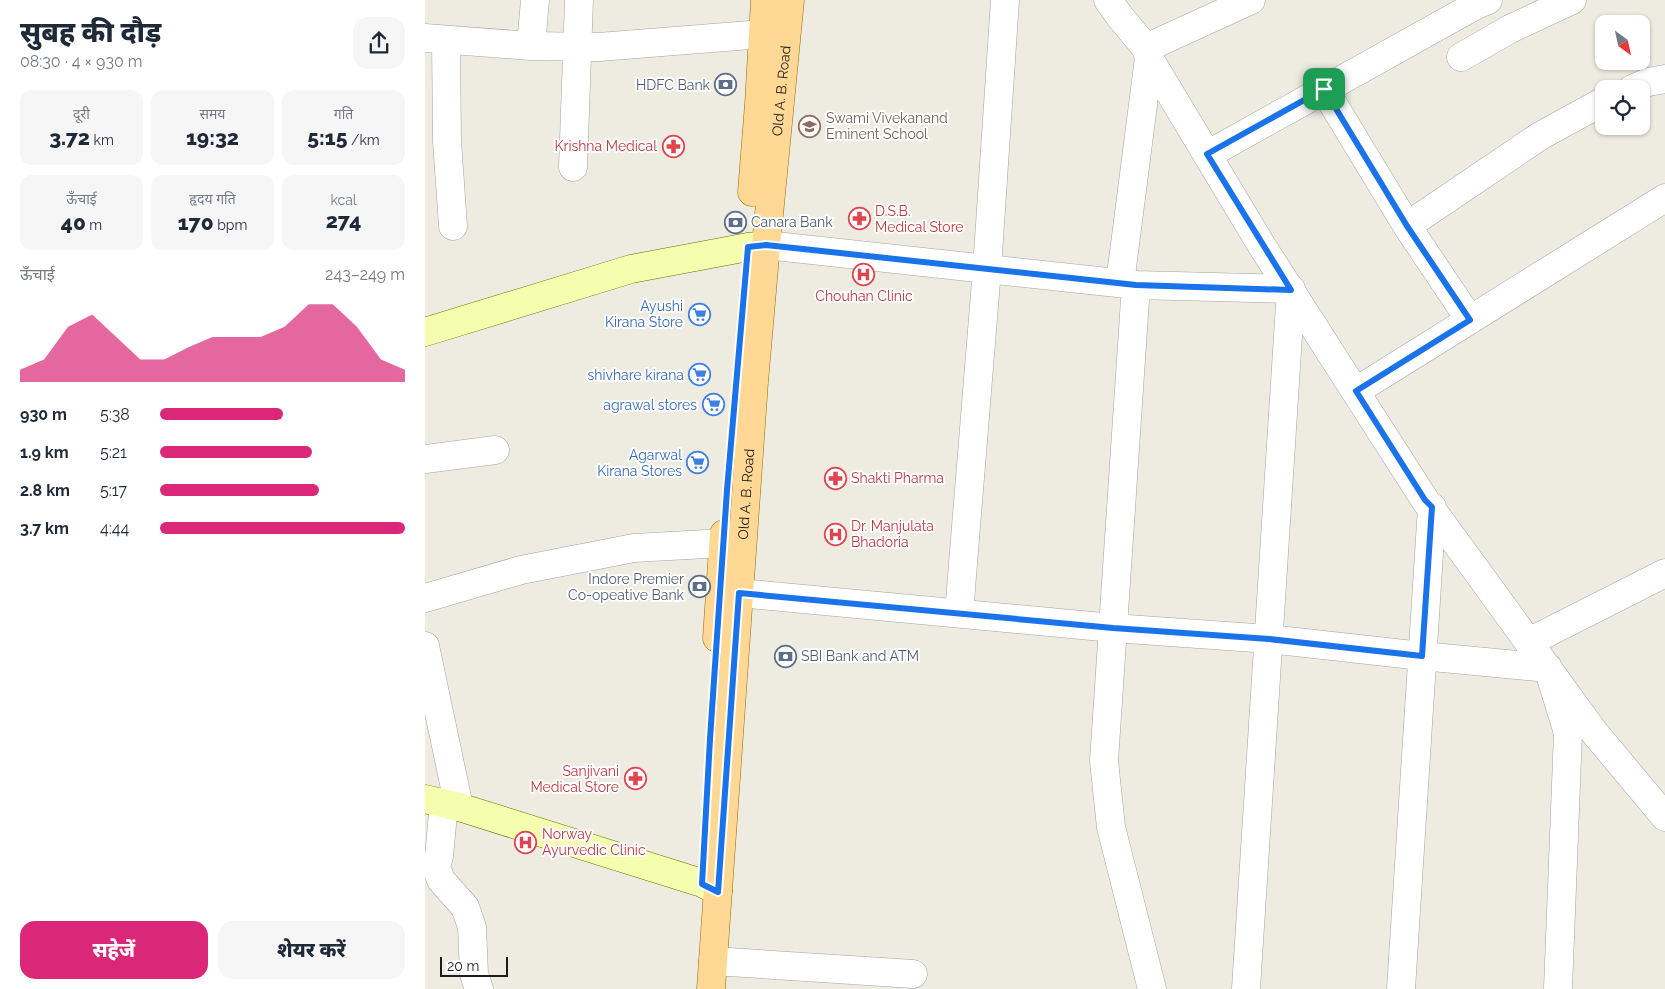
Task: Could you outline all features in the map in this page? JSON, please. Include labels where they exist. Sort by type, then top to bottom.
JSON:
[{"type":"main road","name":"Old A. B. Road","points":[[693,989],[710,888],[739,593],[757,246],[759,104],[765,0]]},
{"type":"main road","name":"Old A. B. Road","points":[[711,989],[713,961],[710,888],[710,739],[724,543],[757,246],[790,0]]},
{"type":"main road","points":[[425,332],[631,269],[757,246]]},
{"type":"main road","points":[[443,803],[710,888]]},
{"type":"street","points":[[531,46],[535,0]]},
{"type":"street","points":[[573,167],[579,0]]},
{"type":"street","points":[[959,613],[987,269],[1005,0]]},
{"type":"street","points":[[1108,0],[1148,53],[1207,154],[1291,290],[1425,500],[1432,507],[1594,732],[1665,817]]},
{"type":"street","points":[[1148,53],[1213,8],[1251,0]]},
{"type":"street","points":[[1207,154],[1477,4],[1488,0]]},
{"type":"street","points":[[1461,57],[1511,29],[1572,0]]},
{"type":"street","points":[[453,226],[447,141],[435,39],[531,46],[599,47],[763,34]]},
{"type":"street","points":[[1148,53],[1128,284],[1113,628],[1104,761],[1111,827],[1152,989]]},
{"type":"street","points":[[1650,82],[1665,79]]},
{"type":"street","points":[[1324,89],[1407,226],[1470,320]]},
{"type":"street","points":[[1407,226],[1540,136],[1595,106]]},
{"type":"street","points":[[1356,391],[1665,198]]},
{"type":"street","points":[[757,246],[1128,284],[1291,290]]},
{"type":"street","points":[[1246,989],[1291,290]]},
{"type":"street","points":[[425,459],[495,450]]},
{"type":"street","points":[[1401,989],[1432,507]]},
{"type":"street","points":[[425,598],[521,570],[634,548],[724,543]]},
{"type":"street","points":[[1529,642],[1665,572]]},
{"type":"street","points":[[739,593],[1113,628],[1269,639],[1548,668]]},
{"type":"street","points":[[425,646],[443,803],[439,856],[435,867],[441,880],[465,907],[471,927],[474,974],[479,989]]},
{"type":"street","points":[[1548,668],[1568,732],[1558,989]]},
{"type":"street","points":[[713,961],[913,974]]},
{"type":"place","name":"HDFC Bank","points":[[726,85]]},
{"type":"place","name":"Swami Vivekanand Eminent School","points":[[810,126]]},
{"type":"place","name":"Krishna Medical","points":[[673,146]]},
{"type":"place","name":"D.S.B. Medical Store","points":[[859,219]]},
{"type":"place","name":"Canara Bank","points":[[735,222]]},
{"type":"place","name":"Chouhan Clinic","points":[[864,274]]},
{"type":"place","name":"Ayushi Kirana Store","points":[[699,314]]},
{"type":"place","name":"shivhare kirana","points":[[700,375]]},
{"type":"place","name":"agrawal stores","points":[[713,405]]},
{"type":"place","name":"Agarwal Kirana Stores","points":[[698,463]]},
{"type":"place","name":"Shakti Pharma","points":[[835,478]]},
{"type":"place","name":"Dr. Manjulata Bhadoria","points":[[835,534]]},
{"type":"place","name":"Indore Premier Co-opeative Bank","points":[[700,587]]},
{"type":"place","name":"SBI Bank and ATM","points":[[785,656]]},
{"type":"place","name":"Sanjivani Medical Store","points":[[635,779]]},
{"type":"place","name":"Norway Ayurvedic Clinic","points":[[526,842]]},
{"type":"route","points":[[1324,89],[1407,226],[1470,320],[1356,391],[1425,500],[1432,507],[1422,656],[1269,639],[1113,628],[739,593],[718,892],[702,884],[727,490],[748,247],[766,245],[1136,285],[1291,290],[1262,246],[1207,154],[1324,89]]}]
